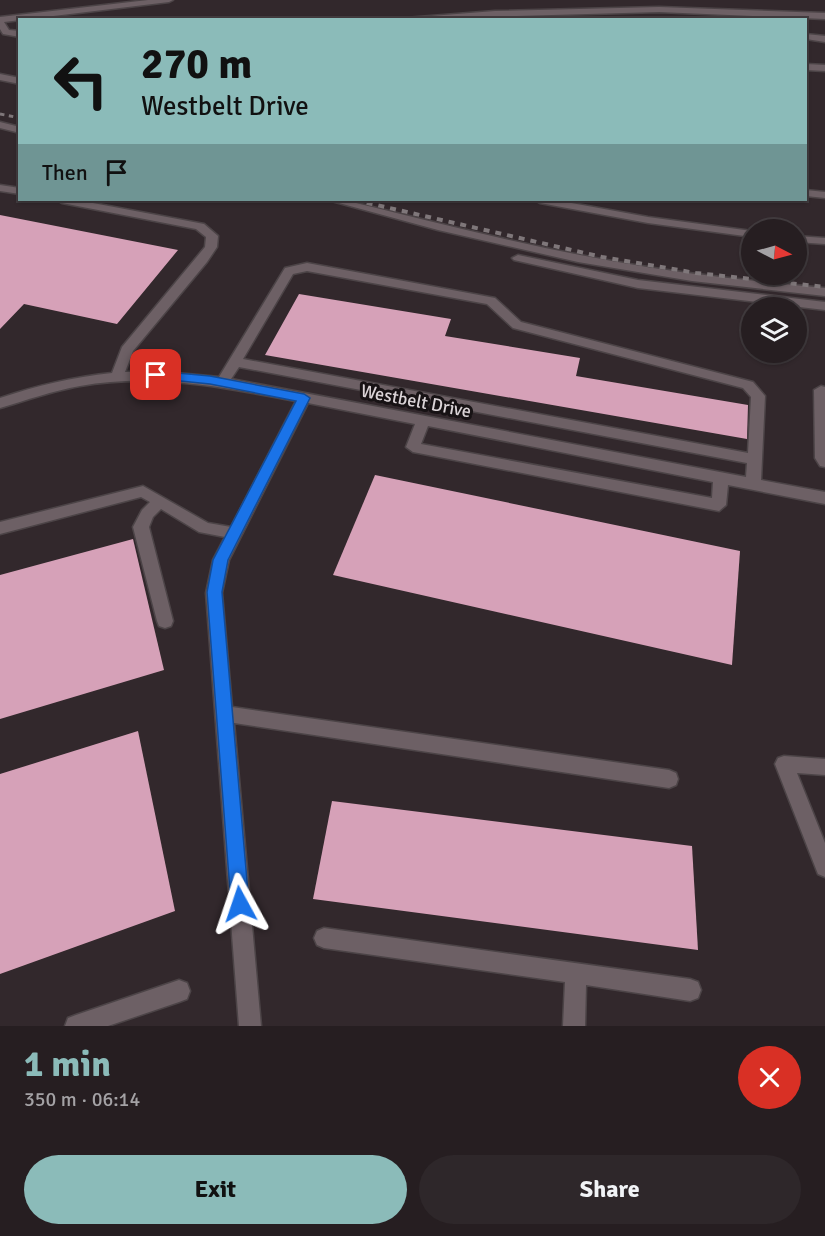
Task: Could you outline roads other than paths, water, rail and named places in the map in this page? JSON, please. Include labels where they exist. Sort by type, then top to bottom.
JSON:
[{"type":"street","points":[[24,18],[169,0]]},
{"type":"street","points":[[426,18],[522,11],[683,8],[825,16]]},
{"type":"street","points":[[469,16],[504,18]]},
{"type":"street","points":[[469,16],[474,18]]},
{"type":"street","points":[[18,19],[0,21],[6,32],[18,34]]},
{"type":"street","points":[[807,39],[825,41]]},
{"type":"street","points":[[807,67],[825,68]]},
{"type":"street","points":[[0,77],[18,81]]},
{"type":"street","points":[[0,125],[18,130]]},
{"type":"street","points":[[0,188],[18,191]]},
{"type":"street","points":[[807,193],[825,195]]},
{"type":"street","points":[[67,201],[200,226],[212,236],[211,247],[201,262],[127,350],[117,376]]},
{"type":"street","points":[[337,201],[571,256],[669,274],[741,283]]},
{"type":"street","points":[[545,201],[637,219],[741,233]]},
{"type":"street","points":[[807,239],[825,241]]},
{"type":"street","points":[[518,258],[638,284],[748,297]]},
{"type":"street","points":[[223,382],[289,271],[307,267],[491,301],[518,325],[748,385],[759,396],[753,484]]},
{"type":"street","points":[[757,297],[756,285],[825,292]]},
{"type":"street","points":[[807,304],[825,306]]},
{"type":"street","points":[[235,362],[754,459]]},
{"type":"street","name":"Westbelt Drive","points":[[0,403],[68,383],[117,376],[156,375],[223,382],[825,498]]},
{"type":"street","points":[[821,390],[822,458],[825,462]]},
{"type":"street","points":[[250,1026],[214,592],[220,560],[304,398]]},
{"type":"street","points":[[423,420],[413,447],[719,505],[721,478]]},
{"type":"street","points":[[0,528],[143,491],[204,528],[234,533]]},
{"type":"street","points":[[160,501],[147,514],[141,527],[165,621]]},
{"type":"street","points":[[223,714],[669,779]]},
{"type":"street","points":[[825,767],[784,764],[825,867]]},
{"type":"street","points":[[324,938],[690,990]]},
{"type":"street","points":[[574,1026],[576,973]]},
{"type":"street","points":[[76,1026],[105,1021],[179,991]]},
{"type":"railway","points":[[0,114],[18,118]]},
{"type":"railway","points":[[359,201],[602,257],[696,273],[825,287]]}]
